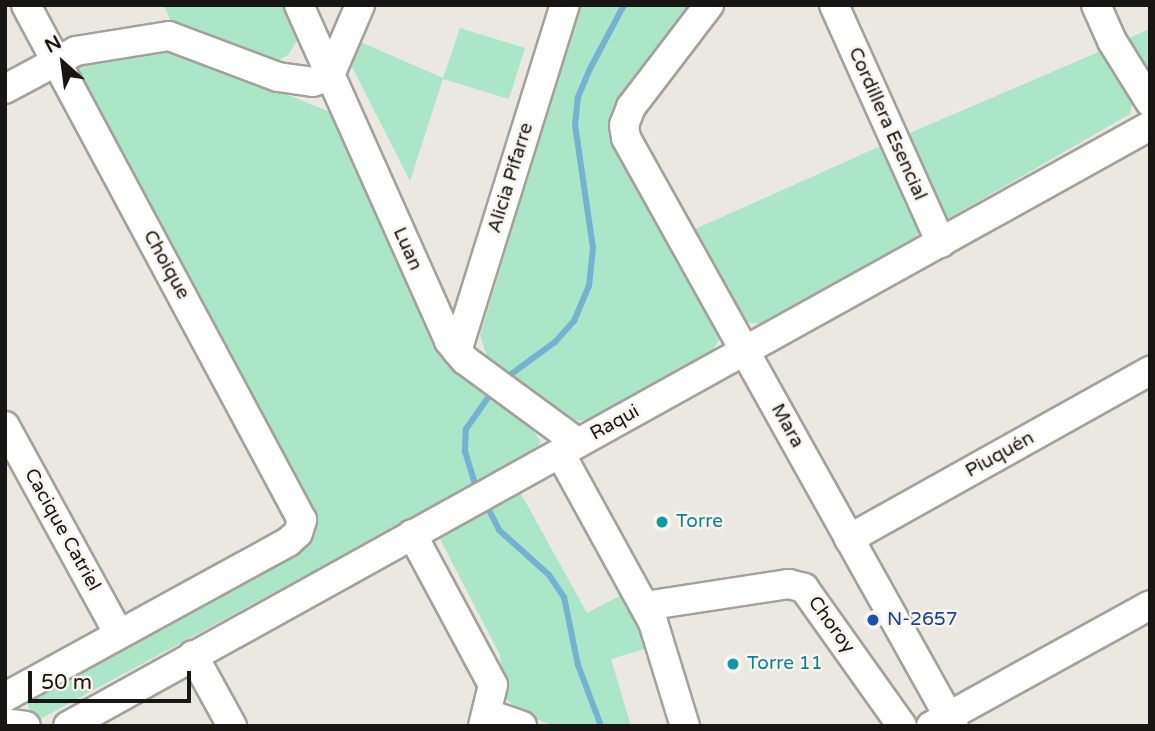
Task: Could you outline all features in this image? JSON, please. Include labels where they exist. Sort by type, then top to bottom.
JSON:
[{"type":"street","name":"Choique","points":[[26,5],[299,508],[301,527],[288,542],[118,634]]},
{"type":"street","name":"Luan","points":[[299,5],[438,321],[457,351],[569,448],[660,640],[685,726]]},
{"type":"street","points":[[5,89],[88,47],[169,36],[290,81],[313,82],[330,75],[360,5]]},
{"type":"street","name":"Alicia Pifarre","points":[[457,351],[565,5]]},
{"type":"street","name":"Mara","points":[[709,5],[631,107],[624,125],[626,138],[849,539],[944,723]]},
{"type":"street","name":"Cordillera Esencial","points":[[834,5],[941,243]]},
{"type":"street","points":[[1096,5],[1112,41],[1150,102]]},
{"type":"street","name":"Raqui","points":[[67,723],[1150,126]]},
{"type":"street","name":"Piuquén","points":[[849,539],[1150,371]]},
{"type":"street","name":"Cacique Catriel","points":[[5,426],[118,634]]},
{"type":"street","points":[[412,534],[492,685],[485,720],[522,726]]},
{"type":"street","name":"Choroy","points":[[645,606],[796,584],[816,600],[902,726]]},
{"type":"street","points":[[944,723],[1150,605]]},
{"type":"street","points":[[5,697],[118,634]]},
{"type":"street","points":[[193,655],[232,726]]},
{"type":"street","points":[[5,723],[26,726]]},
{"type":"green space","points":[[164,5],[285,5],[297,41],[288,55],[274,63],[173,27]]},
{"type":"green space","points":[[580,5],[693,5],[618,103],[721,336],[711,354],[597,417],[580,421],[566,417],[502,372],[487,356],[480,335]]},
{"type":"green space","points":[[460,28],[525,48],[509,99],[443,79],[410,181],[350,63],[358,41],[443,78]]},
{"type":"green space","points":[[1150,29],[1150,80],[1124,40]]},
{"type":"green space","points":[[171,47],[330,112],[440,357],[529,425],[541,442],[535,450],[475,484],[40,719],[31,715],[26,699],[304,540],[76,71],[83,62]]},
{"type":"green space","points":[[1103,50],[1133,100],[1130,114],[946,220],[903,136]]},
{"type":"green space","points":[[883,145],[921,229],[915,240],[760,324],[745,322],[693,230]]},
{"type":"green space","points":[[520,492],[587,613],[627,592],[651,647],[611,659],[631,726],[554,726],[521,713],[505,698],[500,655],[438,535]]},
{"type":"waterway","points":[[510,375],[555,342],[574,321],[589,286],[593,248],[575,125],[578,97],[624,5]]},
{"type":"waterway","points":[[475,484],[465,452],[466,429],[487,399]]},
{"type":"waterway","points":[[488,508],[499,530],[549,575],[564,597],[578,665],[601,726]]},
{"type":"place","name":"Torre","points":[[662,522]]},
{"type":"place","name":"N-2657","points":[[873,620]]},
{"type":"place","name":"Torre 11","points":[[733,664]]}]
